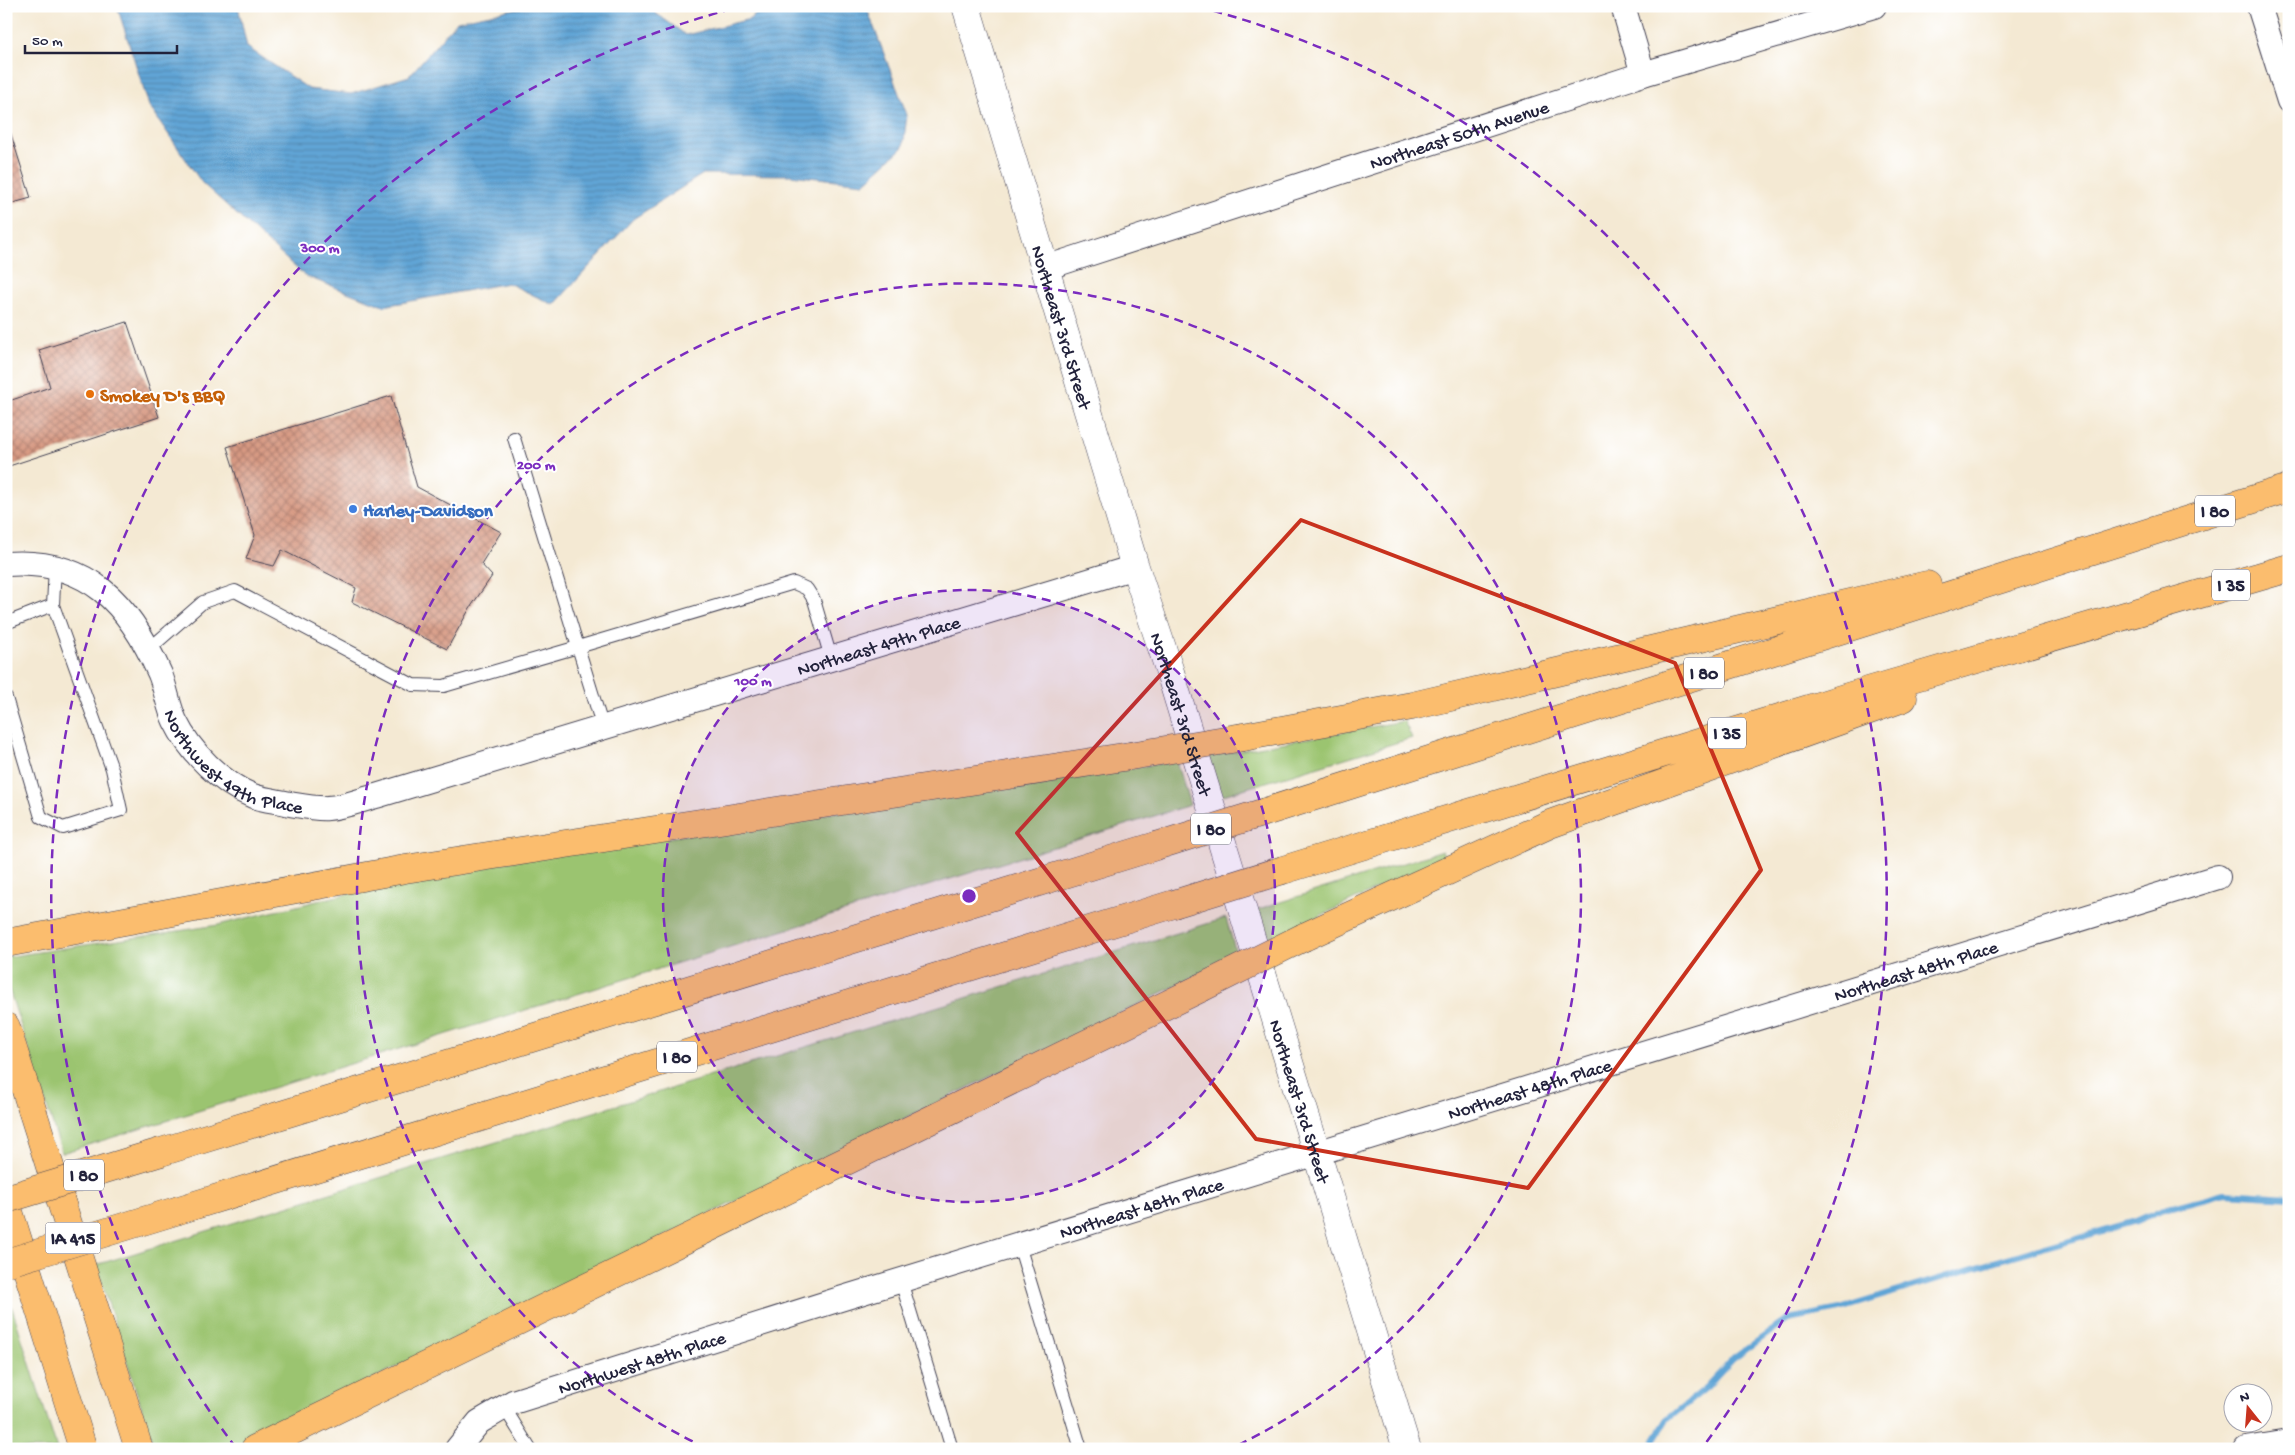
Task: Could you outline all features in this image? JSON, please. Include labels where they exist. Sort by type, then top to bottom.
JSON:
[{"type":"main road","name":"I 80","points":[[6,1201],[1265,812],[2289,488]]},
{"type":"main road","points":[[6,943],[405,869],[1130,756],[1422,704],[2142,534]]},
{"type":"main road","name":"I 35","points":[[1283,870],[1854,695],[2289,568]]},
{"type":"main road","points":[[255,1449],[1304,937],[1550,824],[2173,602]]},
{"type":"main road","name":"I 80","points":[[6,1263],[1283,870]]},
{"type":"main road","name":"IA 415","points":[[6,1027],[139,1449]]},
{"type":"main road","name":"IA 415","points":[[6,1201],[83,1449]]},
{"type":"street","name":"Northeast 3rd Street","points":[[966,6],[1135,567],[1170,672],[1408,1449]]},
{"type":"street","points":[[1622,6],[1643,74]]},
{"type":"street","name":"Northeast 50th Avenue","points":[[1045,268],[1643,74],[1874,6]]},
{"type":"street","points":[[2259,6],[2289,101]]},
{"type":"street","name":"Northwest 49th Place","points":[[6,564],[31,562],[55,567],[96,584],[119,605],[136,626],[161,677],[176,722],[189,744],[227,782],[254,796],[303,806],[329,808],[376,796],[536,748]]},
{"type":"street","name":"Northeast 49th Place","points":[[536,748],[1135,567]]},
{"type":"street","name":"Northeast 48th Place","points":[[840,1299],[2218,877]]},
{"type":"street","name":"Northwest 48th Place","points":[[457,1449],[479,1422],[513,1402],[840,1299]]},
{"type":"street","points":[[2246,1449],[2289,1442]]},
{"type":"lane","points":[[514,438],[603,728]]},
{"type":"lane","points":[[6,698],[41,817],[63,828],[120,810],[112,769],[52,605],[55,567]]},
{"type":"lane","points":[[148,650],[203,602],[235,591],[413,685],[444,686],[794,583],[806,590],[814,600],[831,658]]},
{"type":"lane","points":[[6,623],[52,605]]},
{"type":"lane","points":[[1019,1245],[1082,1449]]},
{"type":"lane","points":[[901,1281],[952,1449]]},
{"type":"lane","points":[[504,1407],[530,1449]]},
{"type":"highlighted area","points":[[1301,520],[1675,663],[1761,870],[1528,1188],[1256,1139],[1017,833]]},
{"type":"green space","points":[[1404,721],[1412,738],[1220,796],[1208,756]]},
{"type":"green space","points":[[1177,761],[1190,805],[62,1153],[6,980],[6,957],[218,925],[433,873]]},
{"type":"green space","points":[[1442,851],[1445,857],[1262,943],[1252,911]]},
{"type":"green space","points":[[1226,918],[1237,956],[229,1449],[155,1449],[96,1265]]},
{"type":"green space","points":[[7,1292],[57,1449],[6,1449]]},
{"type":"water","points":[[117,6],[238,6],[247,47],[309,89],[351,94],[409,76],[457,21],[528,6],[632,6],[650,9],[686,35],[750,19],[762,6],[866,6],[907,115],[903,147],[864,183],[790,175],[703,174],[633,219],[554,305],[508,283],[384,306],[305,276],[202,183],[149,106]]},
{"type":"building","points":[[6,125],[8,125],[31,198],[6,205]]},
{"type":"building","name":"Smokey D's BBQ","points":[[127,322],[159,417],[6,467],[6,402],[50,387],[39,350]]},
{"type":"building","name":"Harley-Davidson","points":[[391,396],[417,487],[501,532],[481,564],[492,576],[470,608],[447,649],[352,602],[356,588],[282,550],[274,566],[246,559],[255,535],[227,447]]},
{"type":"waterway","points":[[1654,1449],[1655,1439],[1667,1420],[1707,1387],[1733,1359],[1788,1319],[1840,1309],[2136,1221],[2161,1210],[2225,1193],[2289,1197]]},
{"type":"place","name":"Smokey D's BBQ","points":[[90,394]]},
{"type":"place","name":"Harley-Davidson","points":[[353,509]]}]
